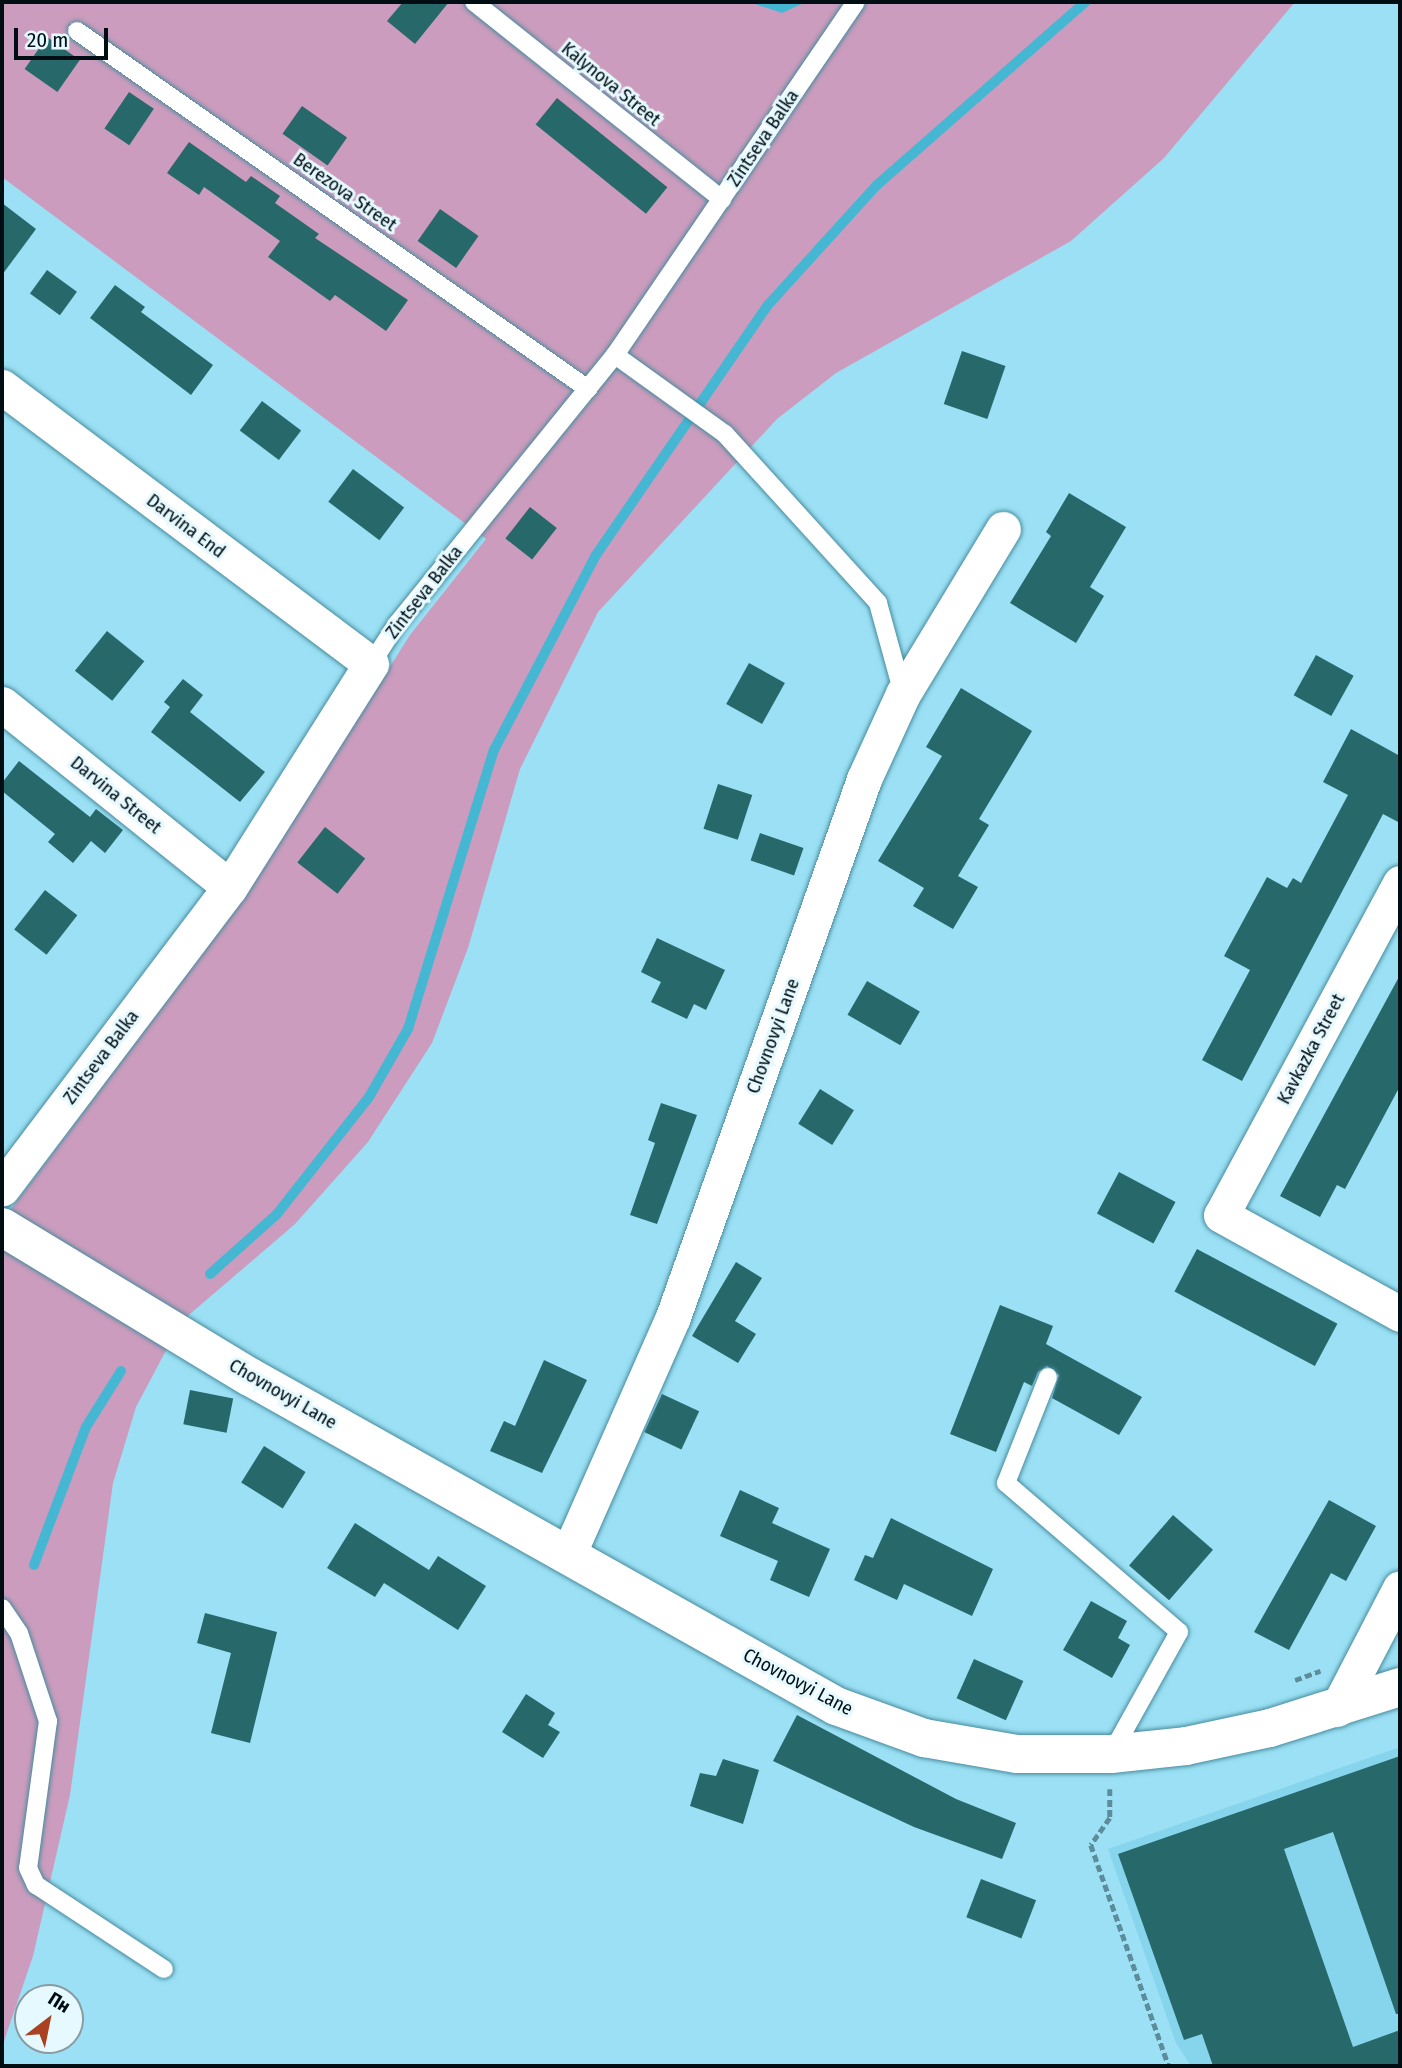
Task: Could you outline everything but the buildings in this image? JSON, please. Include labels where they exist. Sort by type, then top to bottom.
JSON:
[{"type":"street","name":"Darvina End","points":[[2,387],[371,664]]},
{"type":"street","name":"Chovnovyi Lane","points":[[568,1555],[673,1317],[864,779],[903,694],[1003,529]]},
{"type":"street","name":"Zintseva Balka","points":[[2,1189],[230,887],[371,664]]},
{"type":"street","name":"Darvina Street","points":[[2,704],[230,887]]},
{"type":"street","name":"Kavkazka Street","points":[[1400,883],[1221,1215],[1400,1314]]},
{"type":"street","name":"Chovnovyi Lane","points":[[2,1227],[250,1377],[836,1706],[924,1738],[1017,1754],[1111,1754],[1186,1746],[1337,1709],[1400,1687]]},
{"type":"street","points":[[1337,1709],[1400,1588]]},
{"type":"lane","name":"Kalynova Street","points":[[474,2],[722,200]]},
{"type":"lane","name":"Zintseva Balka","points":[[371,664],[397,624],[615,355],[856,2]]},
{"type":"lane","name":"Berezova Street","points":[[78,31],[588,389]]},
{"type":"lane","points":[[615,355],[725,434],[878,603],[903,694]]},
{"type":"lane","points":[[1048,1377],[1006,1483],[1179,1632],[1111,1754]]},
{"type":"lane","points":[[2,1608],[19,1633],[48,1721],[28,1868],[36,1885],[164,1969]]},
{"type":"path","points":[[1287,1683],[1365,1655]]},
{"type":"path","points":[[1110,1818],[1091,1845],[1169,2066]]},
{"type":"shaded area","points":[[2,2],[1295,2],[1164,158],[1071,241],[836,373],[777,419],[598,612],[520,769],[468,948],[432,1043],[368,1142],[295,1224],[183,1320],[8,1213],[242,900],[410,635],[486,539],[2,177]]},
{"type":"shaded area","points":[[749,2],[806,2],[782,13]]},
{"type":"shaded area","points":[[2,1243],[170,1343],[136,1407],[113,1483],[70,1795],[33,1956],[23,1984],[14,1984],[14,2012],[2,2047]]},
{"type":"shaded area","points":[[1400,1747],[1400,2066],[1191,2066],[1176,2043],[1108,1849]]},
{"type":"waterway","points":[[210,1274],[277,1214],[369,1097],[408,1029],[494,750],[596,555],[768,305],[877,185],[1085,2]]},
{"type":"waterway","points":[[34,1565],[86,1427],[121,1371]]}]
